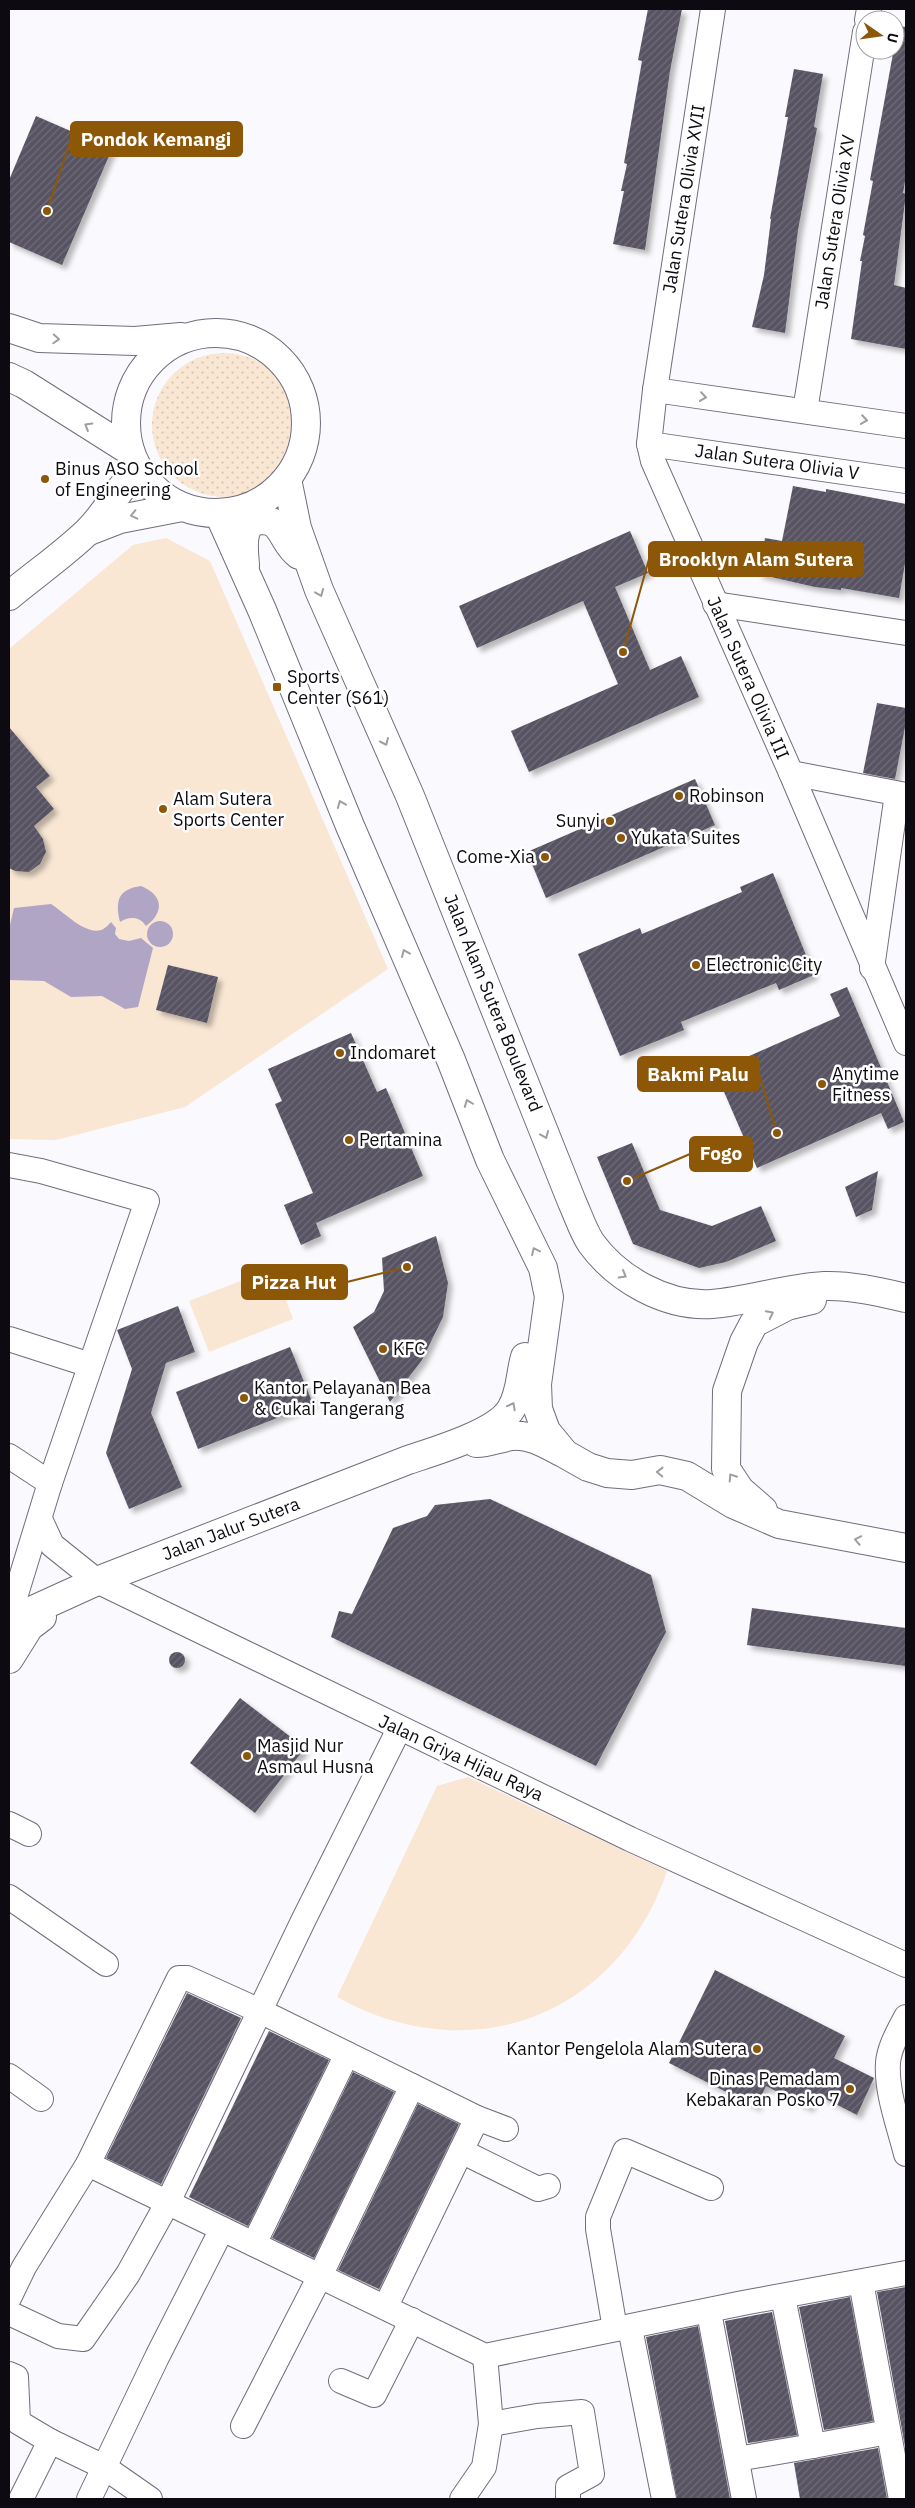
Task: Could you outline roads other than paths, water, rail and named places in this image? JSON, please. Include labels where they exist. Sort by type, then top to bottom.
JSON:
[{"type":"main road","points":[[9,328],[39,338],[135,341],[218,332],[251,338],[279,357],[298,384],[307,416],[303,449],[287,479],[257,504],[219,514],[200,512],[182,507],[157,492],[134,460],[24,384],[9,377]]},
{"type":"main road","points":[[9,596],[87,531],[110,505],[123,484],[134,460],[125,424],[130,396],[142,371],[161,350],[185,337]]},
{"type":"main road","name":"Jalan Alam Sutera Boulevard","points":[[287,479],[297,528],[318,590],[410,796],[572,1202],[590,1242],[615,1271],[653,1292],[688,1303],[712,1304],[789,1289],[826,1286],[873,1291],[906,1299]]},
{"type":"main road","points":[[87,531],[120,519],[182,507]]},
{"type":"main road","points":[[219,514],[451,1060],[490,1160],[543,1268],[549,1297]]},
{"type":"main road","points":[[245,572],[245,532],[248,526],[255,521],[271,522],[278,527],[293,550],[308,560]]},
{"type":"main road","name":"Jalan Jalur Sutera","points":[[9,1627],[31,1611],[97,1581],[459,1443],[504,1419],[512,1409],[518,1394],[523,1364],[531,1337],[549,1297]]},
{"type":"main road","name":"Jalan Jalur Sutera","points":[[549,1297],[537,1384],[538,1408],[546,1430],[565,1454]]},
{"type":"main road","points":[[779,1524],[740,1490],[726,1469],[727,1391],[744,1342],[754,1322],[787,1306],[819,1299],[875,1307],[906,1299]]},
{"type":"main road","name":"Jalan Jalur Sutera","points":[[459,1443],[487,1443],[512,1436],[530,1438],[588,1467],[607,1473],[632,1475],[660,1470],[687,1476],[733,1504],[779,1524],[906,1548]]},
{"type":"main road","points":[[9,1659],[29,1627],[73,1593]]},
{"type":"street","name":"Jalan Sutera Olivia XVII","points":[[649,444],[655,390],[713,9]]},
{"type":"street","name":"Jalan Sutera Olivia XV","points":[[805,411],[861,60]]},
{"type":"street","points":[[655,390],[906,426]]},
{"type":"street","name":"Jalan Sutera Olivia V","points":[[649,444],[906,481]]},
{"type":"street","name":"Jalan Sutera Olivia III","points":[[649,444],[653,461],[791,773],[872,968],[906,1043]]},
{"type":"street","points":[[715,604],[906,633]]},
{"type":"street","name":"Jalan Sutera Olivia III","points":[[791,773],[902,794],[872,968]]},
{"type":"street","points":[[9,1165],[41,1171],[147,1201],[50,1483],[9,1617]]},
{"type":"street","points":[[9,1339],[90,1365]]},
{"type":"street","points":[[9,1456],[50,1483]]},
{"type":"street","name":"Jalan Griya Hijau Raya","points":[[40,1519],[52,1545],[97,1581],[399,1729],[736,1889],[906,1965]]},
{"type":"street","points":[[9,2313],[58,2336],[83,2339],[128,2274],[168,2202],[399,1729]]},
{"type":"street","points":[[9,1897],[106,1964]]},
{"type":"street","points":[[9,2298],[24,2268],[88,2164],[179,1978],[187,1978],[260,2011],[477,2118],[506,2129]]},
{"type":"street","points":[[906,2016],[891,2048],[897,2068],[891,2091],[906,2154]]},
{"type":"street","points":[[254,2244],[347,2054]]},
{"type":"street","points":[[9,2076],[41,2099]]},
{"type":"street","points":[[244,2426],[320,2276],[412,2086]]},
{"type":"street","points":[[386,2306],[477,2118]]},
{"type":"street","points":[[461,2151],[538,2189],[548,2186]]},
{"type":"street","points":[[664,2499],[598,2229],[598,2217],[625,2151],[711,2188]]},
{"type":"street","points":[[88,2164],[386,2306],[485,2356],[906,2273]]},
{"type":"street","points":[[89,2499],[156,2357],[222,2229]]},
{"type":"street","points":[[861,2282],[901,2499]]},
{"type":"street","points":[[783,2297],[813,2446]]},
{"type":"street","points":[[709,2312],[744,2499]]},
{"type":"street","points":[[342,2382],[374,2395],[412,2320]]},
{"type":"street","points":[[462,2499],[484,2467],[491,2424],[485,2356]]},
{"type":"street","points":[[9,2374],[16,2377],[18,2422],[50,2441],[104,2467],[150,2499]]},
{"type":"street","points":[[491,2424],[537,2416],[582,2412],[592,2474],[568,2487],[568,2499]]},
{"type":"street","points":[[737,2459],[888,2432]]},
{"type":"street","points":[[21,2499],[50,2441]]},
{"type":"place","name":"Pondok Kemangi","points":[[47,211]]},
{"type":"place","name":"Binus ASO School of Engineering","points":[[45,479]]},
{"type":"place","name":"Brooklyn Alam Sutera","points":[[623,652]]},
{"type":"place","name":"Sports Center (S61)","points":[[277,687]]},
{"type":"place","name":"Robinson","points":[[679,796]]},
{"type":"place","name":"Alam Sutera Sports Center","points":[[163,809]]},
{"type":"place","name":"Sunyi","points":[[610,821]]},
{"type":"place","name":"Yukata Suites","points":[[621,838]]},
{"type":"place","name":"Come-Xia","points":[[545,857]]},
{"type":"place","name":"Electronic City","points":[[696,965]]},
{"type":"place","name":"Indomaret","points":[[340,1053]]},
{"type":"place","name":"Anytime Fitness","points":[[822,1084]]},
{"type":"place","name":"Bakmi Palu","points":[[777,1133]]},
{"type":"place","name":"Pertamina","points":[[349,1140]]},
{"type":"place","name":"Fogo","points":[[627,1181]]},
{"type":"place","name":"Pizza Hut","points":[[407,1267]]},
{"type":"place","name":"KFC","points":[[383,1349]]},
{"type":"place","name":"Kantor Pelayanan Bea & Cukai Tangerang","points":[[244,1398]]},
{"type":"place","name":"Masjid Nur Asmaul Husna","points":[[247,1756]]},
{"type":"place","name":"Kantor Pengelola Alam Sutera","points":[[757,2049]]},
{"type":"place","name":"Dinas Pemadam Kebakaran Posko 7","points":[[850,2089]]}]
